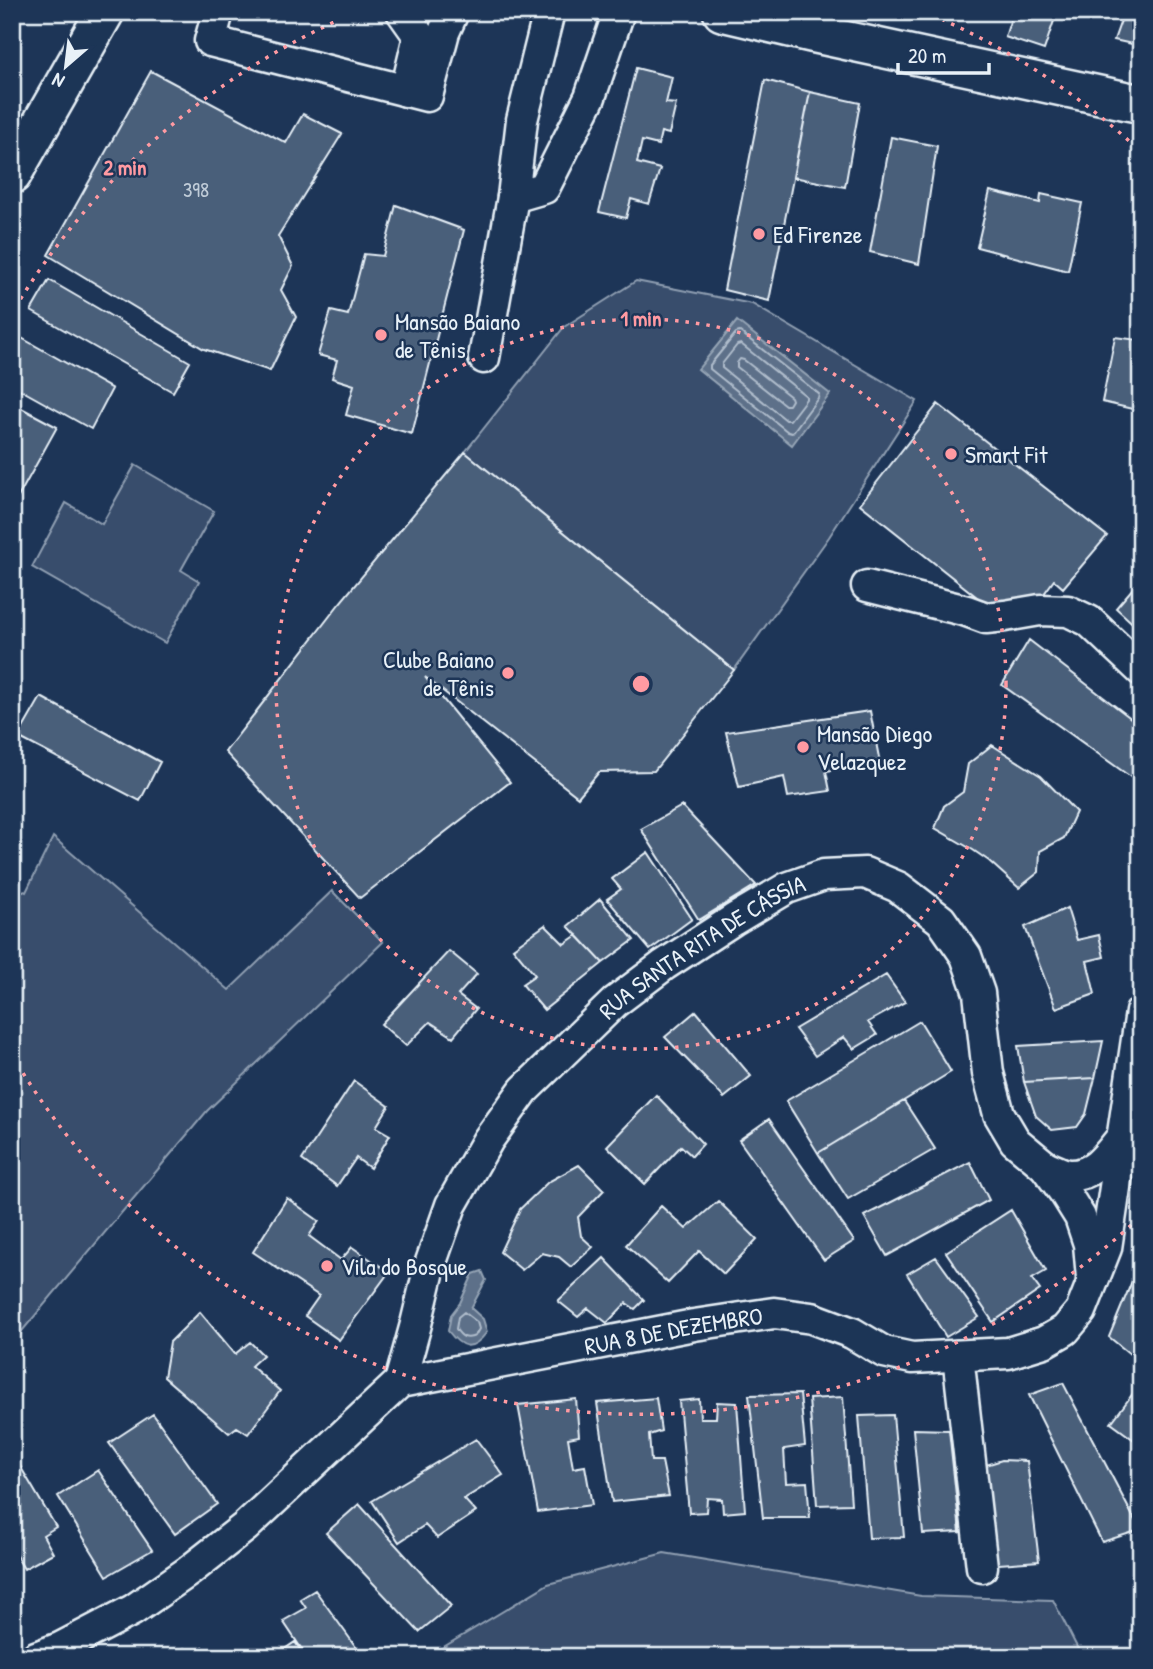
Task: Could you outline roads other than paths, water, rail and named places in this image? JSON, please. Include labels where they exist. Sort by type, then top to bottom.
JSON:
[{"type":"main road","points":[[12,175],[104,12]]},
{"type":"main road","points":[[722,12],[1141,104]]},
{"type":"street","points":[[218,12],[210,41],[427,96],[444,32],[453,12]]},
{"type":"street","points":[[401,12],[419,36],[406,91]]},
{"type":"street","points":[[484,358],[513,197],[522,120],[549,12]]},
{"type":"street","points":[[513,197],[544,188],[590,97],[619,12]]},
{"type":"street","points":[[522,120],[557,132]]},
{"type":"street","points":[[867,586],[986,618],[1040,610],[1068,611],[1089,621],[1141,670]]},
{"type":"street","name":"RUA SANTA RITA DE CÁSSIA","points":[[400,1382],[431,1262],[451,1205],[488,1140],[524,1090],[615,1002],[664,965],[787,888],[824,875],[865,873],[898,887],[941,920],[966,956],[979,993],[988,1073],[999,1114],[1015,1140],[1045,1166],[1080,1217],[1089,1244],[1093,1284]]},
{"type":"street","name":"RUA 8 DE DEZEMBRO","points":[[400,1382],[694,1325],[774,1313],[812,1318],[852,1333],[884,1352],[912,1358],[1008,1353],[1044,1342],[1065,1330],[1081,1311],[1106,1248],[1141,1012]]},
{"type":"street","name":"RUA SANTA RITA DE CÁSSIA","points":[[1045,1166],[1070,1175],[1087,1172],[1101,1163],[1123,1136]]},
{"type":"street","points":[[958,1356],[982,1567]]},
{"type":"street","points":[[36,1657],[60,1648],[134,1610],[189,1571],[245,1527],[400,1382]]},
{"type":"water","points":[[737,321],[830,394],[792,445],[698,369]]},
{"type":"water","points":[[482,1271],[486,1280],[471,1308],[483,1319],[487,1332],[477,1343],[467,1346],[458,1342],[448,1331],[451,1315],[460,1303],[473,1274]]},
{"type":"place","name":"Ed Firenze","points":[[759,234]]},
{"type":"place","name":"Mansão Baiano de Tênis","points":[[381,335]]},
{"type":"place","name":"Smart Fit","points":[[951,454]]},
{"type":"place","name":"Clube Baiano de Tênis","points":[[508,673]]},
{"type":"place","name":"Mansão Diego Velazquez","points":[[803,747]]},
{"type":"place","name":"Vila do Bosque","points":[[327,1266]]}]
